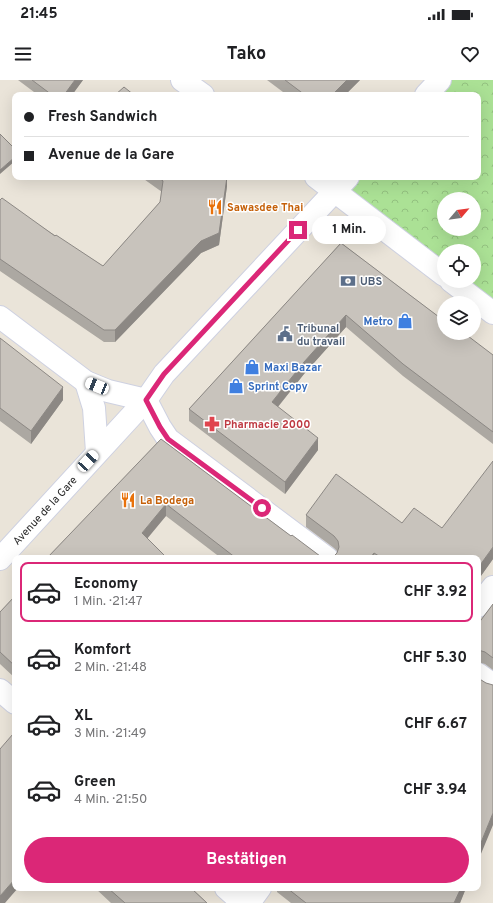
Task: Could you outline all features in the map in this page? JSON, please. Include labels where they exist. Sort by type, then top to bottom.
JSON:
[{"type":"street","points":[[182,80],[199,92]]},
{"type":"street","points":[[429,92],[440,80]]},
{"type":"street","points":[[327,180],[341,184],[437,269]]},
{"type":"street","name":"Avenue de la Gare","points":[[0,559],[146,400],[164,374],[341,184]]},
{"type":"street","points":[[460,288],[491,311]]},
{"type":"street","points":[[0,317],[86,382],[108,391],[146,400],[168,439],[323,555]]},
{"type":"street","points":[[86,382],[94,408],[97,452]]},
{"type":"street","points":[[481,602],[493,587]]},
{"type":"street","points":[[481,676],[493,685]]},
{"type":"street","points":[[0,690],[12,700]]},
{"type":"street","points":[[229,891],[243,903]]},
{"type":"street","points":[[249,903],[258,891]]},
{"type":"green space","points":[[440,80],[493,80],[493,298],[488,309],[481,304],[481,296],[471,296],[460,288],[481,288],[481,244],[437,244],[437,270],[334,190],[345,180],[481,180],[481,92],[429,92]]},
{"type":"building","points":[[32,80],[75,80],[66,92],[48,92]]},
{"type":"building","points":[[285,80],[347,80],[335,92],[301,92]]},
{"type":"building","points":[[124,87],[130,92],[118,92]]},
{"type":"building","points":[[0,134],[12,146],[12,160],[0,170]]},
{"type":"building","points":[[162,180],[227,180],[219,233],[201,241],[115,330],[104,330],[0,259],[0,200],[2,198],[55,236],[56,235],[103,266],[160,202],[163,181]]},
{"type":"building","points":[[341,243],[437,315],[437,340],[473,340],[493,355],[493,432],[403,364],[346,315],[304,362],[272,402],[318,438],[285,482],[189,409]]},
{"type":"building","points":[[0,338],[63,387],[31,431],[0,408]]},
{"type":"building","points":[[161,439],[319,555],[232,555],[166,504],[142,533],[164,555],[50,555]]},
{"type":"building","points":[[493,461],[493,547],[481,564],[481,555],[377,555],[374,553],[372,555],[335,555],[339,547],[338,541],[334,536],[306,515],[336,474],[402,523],[414,508],[442,528]]},
{"type":"building","points":[[12,599],[12,663],[0,652],[0,612]]},
{"type":"building","points":[[493,604],[493,658],[481,651],[481,620]]},
{"type":"building","points":[[481,680],[493,685],[493,813],[481,843]]},
{"type":"building","points":[[12,735],[12,882],[0,896],[0,749]]},
{"type":"building","points":[[111,891],[194,891],[207,903],[125,903]]},
{"type":"building","points":[[291,891],[460,891],[454,903],[306,903]]},
{"type":"place","name":"Sawasdee Thai","points":[[215,207]]},
{"type":"place","name":"UBS","points":[[348,281]]},
{"type":"place","name":"Metro","points":[[405,321]]},
{"type":"place","name":"Tribunal du travail","points":[[285,334]]},
{"type":"place","name":"Maxi Bazar","points":[[252,367]]},
{"type":"place","name":"Sprint Copy","points":[[236,386]]},
{"type":"place","name":"Pharmacie 2000","points":[[212,424]]},
{"type":"place","name":"La Bodega","points":[[128,500]]},
{"type":"route","points":[[262,508],[168,439],[146,400],[164,374],[298,230]]}]
